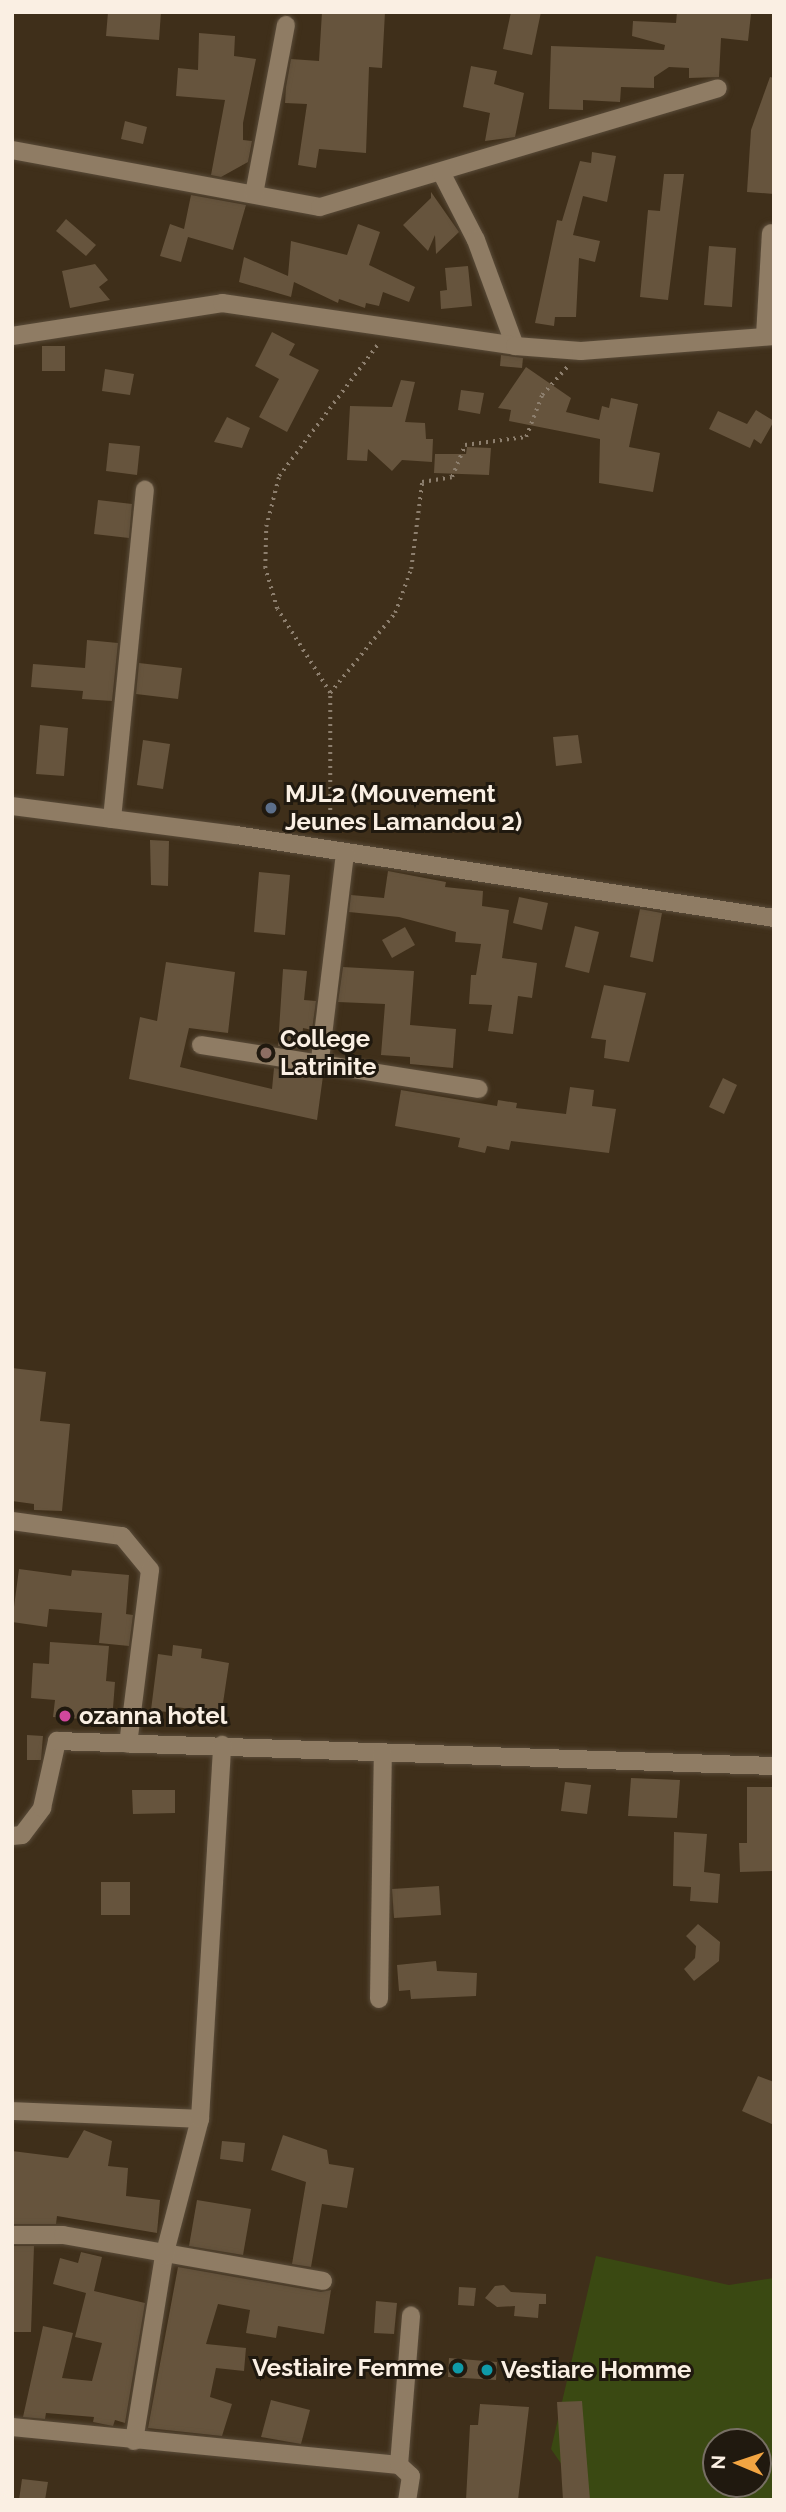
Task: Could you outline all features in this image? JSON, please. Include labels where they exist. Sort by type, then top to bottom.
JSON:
[{"type":"street","points":[[254,194],[286,25]]},
{"type":"street","points":[[12,150],[320,207],[718,88]]},
{"type":"street","points":[[441,172],[476,240],[515,346]]},
{"type":"street","points":[[12,336],[222,303],[391,325],[515,346],[582,351],[769,336],[771,233]]},
{"type":"street","points":[[112,819],[145,490]]},
{"type":"street","points":[[12,806],[337,851],[774,918]]},
{"type":"street","points":[[320,1060],[337,851]]},
{"type":"street","points":[[201,1045],[320,1060],[479,1089]]},
{"type":"street","points":[[12,1521],[122,1536],[150,1570],[128,1744]]},
{"type":"street","points":[[12,1836],[22,1835],[42,1808],[57,1741],[774,1766]]},
{"type":"street","points":[[134,2441],[164,2256],[200,2119],[222,1745]]},
{"type":"street","points":[[379,1999],[383,1752]]},
{"type":"street","points":[[12,2111],[200,2119]]},
{"type":"street","points":[[12,2235],[63,2235],[164,2256],[323,2281]]},
{"type":"street","points":[[399,2465],[411,2315]]},
{"type":"street","points":[[12,2427],[399,2465],[411,2476],[407,2500]]},
{"type":"path","points":[[337,851],[330,693],[277,609],[265,568],[266,527],[279,476],[391,325]]},
{"type":"path","points":[[330,693],[395,613],[411,569],[422,482],[452,477],[465,445],[526,437],[542,395],[582,351]]},
{"type":"green space","points":[[596,2256],[729,2285],[774,2278],[774,2500],[586,2500],[551,2449]]},
{"type":"building","points":[[108,12],[161,12],[159,40],[106,36]]},
{"type":"building","points":[[322,12],[385,12],[382,68],[369,67],[366,153],[319,149],[316,168],[298,165],[307,104],[285,103],[291,59],[319,61]]},
{"type":"building","points":[[511,12],[541,12],[532,55],[503,49]]},
{"type":"building","points":[[677,12],[751,14],[748,41],[721,38],[719,77],[689,78],[689,68],[669,67],[654,77],[654,88],[621,87],[620,102],[583,100],[583,110],[549,109],[551,46],[664,50],[665,45],[632,36],[633,21],[676,23]]},
{"type":"building","points":[[199,33],[235,36],[234,56],[256,59],[243,123],[243,140],[252,141],[248,162],[221,177],[211,175],[225,100],[176,96],[178,68],[198,70]]},
{"type":"building","points":[[471,66],[497,71],[494,84],[524,93],[515,137],[485,141],[490,113],[463,107]]},
{"type":"building","points":[[770,77],[774,78],[774,194],[747,192],[751,130]]},
{"type":"building","points":[[125,121],[147,127],[143,144],[121,139]]},
{"type":"building","points":[[592,152],[616,156],[607,202],[583,196],[573,235],[600,241],[595,262],[579,258],[576,317],[555,317],[554,326],[535,323],[557,220],[562,221],[580,161],[591,163]]},
{"type":"building","points":[[664,174],[684,174],[668,300],[640,297],[648,210],[660,211]]},
{"type":"building","points":[[431,192],[459,232],[436,254],[435,235],[428,251],[403,225],[431,198]]},
{"type":"building","points":[[191,195],[246,205],[233,250],[188,237],[181,262],[160,256],[170,224],[184,229]]},
{"type":"building","points":[[66,219],[96,245],[86,256],[56,231]]},
{"type":"building","points":[[358,224],[380,232],[369,265],[415,287],[409,302],[383,292],[379,306],[366,303],[365,308],[339,299],[338,303],[294,282],[291,297],[239,282],[244,257],[288,276],[291,241],[347,255]]},
{"type":"building","points":[[709,246],[736,248],[732,307],[704,305]]},
{"type":"building","points":[[95,264],[108,280],[99,287],[110,300],[70,308],[62,271]]},
{"type":"building","points":[[468,266],[472,306],[441,309],[440,291],[447,290],[445,268]]},
{"type":"building","points":[[272,332],[295,344],[289,355],[319,370],[287,432],[259,417],[279,379],[255,366]]},
{"type":"building","points":[[42,346],[65,346],[65,371],[42,371]]},
{"type":"building","points":[[501,355],[523,358],[522,368],[500,366]]},
{"type":"building","points":[[526,367],[571,398],[566,412],[599,420],[602,406],[609,408],[611,398],[638,404],[629,447],[660,453],[653,492],[599,483],[600,439],[509,421],[511,410],[498,408]]},
{"type":"building","points":[[105,369],[134,374],[130,395],[102,391]]},
{"type":"building","points":[[401,380],[415,382],[405,422],[425,423],[426,439],[433,439],[432,462],[402,460],[392,471],[368,449],[367,461],[347,460],[350,406],[392,407]]},
{"type":"building","points":[[461,390],[484,393],[480,414],[458,410]]},
{"type":"building","points":[[756,410],[774,421],[761,444],[754,439],[750,448],[709,429],[718,411],[747,424]]},
{"type":"building","points":[[227,417],[250,428],[242,448],[214,442]]},
{"type":"building","points":[[109,443],[140,446],[137,475],[106,471]]},
{"type":"building","points":[[467,447],[491,448],[489,475],[434,473],[435,454],[466,454]]},
{"type":"building","points":[[98,500],[132,504],[129,538],[94,534]]},
{"type":"building","points":[[87,640],[118,643],[112,701],[82,699],[83,691],[31,687],[33,664],[85,668]]},
{"type":"building","points":[[139,663],[182,668],[178,699],[136,694]]},
{"type":"building","points":[[40,725],[68,728],[64,776],[36,774]]},
{"type":"building","points":[[578,735],[582,763],[556,766],[553,737]]},
{"type":"building","points":[[143,740],[170,744],[163,789],[137,785]]},
{"type":"building","points":[[150,840],[169,841],[168,886],[151,885]]},
{"type":"building","points":[[388,871],[446,882],[445,887],[483,891],[482,906],[509,910],[502,958],[537,963],[532,998],[518,996],[513,1034],[488,1031],[492,1005],[469,1004],[471,975],[476,975],[481,944],[455,942],[456,932],[399,917],[349,912],[351,895],[384,898]]},
{"type":"building","points":[[259,872],[290,875],[285,935],[254,932]]},
{"type":"building","points":[[519,897],[548,903],[542,930],[513,923]]},
{"type":"building","points":[[640,909],[662,913],[653,962],[630,957]]},
{"type":"building","points":[[575,926],[599,932],[589,973],[565,967]]},
{"type":"building","points":[[405,927],[415,945],[392,958],[382,940]]},
{"type":"building","points":[[166,962],[235,972],[228,1033],[189,1028],[180,1067],[272,1089],[274,1068],[323,1076],[317,1120],[129,1079],[140,1017],[157,1021]]},
{"type":"building","points":[[343,967],[414,971],[410,1025],[456,1029],[453,1068],[410,1064],[410,1057],[381,1055],[385,1004],[338,1002]]},
{"type":"building","points":[[283,969],[307,971],[304,1000],[316,1001],[312,1030],[303,1028],[301,1049],[278,1046]]},
{"type":"building","points":[[604,985],[646,993],[629,1062],[604,1058],[606,1040],[591,1038]]},
{"type":"building","points":[[723,1078],[737,1085],[724,1114],[709,1107]]},
{"type":"building","points":[[570,1087],[594,1090],[592,1106],[616,1109],[609,1153],[511,1141],[509,1150],[487,1146],[485,1153],[458,1147],[460,1138],[395,1126],[401,1090],[497,1106],[498,1100],[517,1103],[516,1108],[566,1114]]},
{"type":"building","points":[[12,1368],[46,1372],[40,1421],[70,1424],[62,1511],[34,1510],[34,1504],[12,1501]]},
{"type":"building","points":[[19,1569],[71,1576],[72,1570],[129,1575],[126,1614],[133,1615],[129,1646],[99,1643],[102,1613],[49,1609],[47,1627],[12,1622]]},
{"type":"building","points":[[50,1642],[109,1646],[106,1681],[115,1682],[112,1721],[53,1717],[55,1700],[31,1698],[33,1663],[49,1664]]},
{"type":"building","points":[[173,1645],[202,1649],[201,1658],[229,1663],[220,1723],[197,1720],[199,1710],[168,1706],[167,1712],[151,1710],[158,1654],[172,1656]]},
{"type":"building","points":[[27,1735],[43,1736],[41,1760],[27,1760]]},
{"type":"building","points":[[631,1778],[680,1780],[677,1818],[628,1816]]},
{"type":"building","points":[[565,1782],[591,1785],[587,1814],[561,1811]]},
{"type":"building","points":[[747,1787],[774,1787],[774,1871],[740,1872],[739,1843],[747,1843]]},
{"type":"building","points":[[132,1790],[175,1790],[175,1813],[133,1814]]},
{"type":"building","points":[[674,1832],[707,1834],[704,1872],[720,1874],[718,1903],[690,1901],[691,1887],[673,1886]]},
{"type":"building","points":[[101,1882],[130,1882],[130,1915],[101,1915]]},
{"type":"building","points":[[439,1886],[441,1915],[394,1918],[392,1889]]},
{"type":"building","points":[[698,1924],[720,1942],[719,1961],[694,1981],[684,1969],[695,1958],[696,1946],[686,1936]]},
{"type":"building","points":[[436,1961],[437,1971],[477,1973],[476,1996],[411,1999],[410,1990],[399,1991],[397,1965]]},
{"type":"building","points":[[758,2076],[774,2082],[774,2125],[742,2111]]},
{"type":"building","points":[[84,2130],[112,2141],[108,2166],[128,2168],[126,2196],[160,2200],[157,2233],[57,2216],[56,2224],[12,2224],[12,2151],[68,2158]]},
{"type":"building","points":[[283,2135],[327,2150],[329,2164],[354,2168],[347,2208],[322,2204],[311,2267],[292,2264],[306,2182],[271,2170]]},
{"type":"building","points":[[222,2141],[245,2143],[243,2162],[220,2159]]},
{"type":"building","points":[[197,2200],[251,2209],[243,2255],[189,2246]]},
{"type":"building","points":[[12,2246],[34,2246],[31,2332],[12,2332]]},
{"type":"building","points":[[81,2252],[102,2257],[94,2291],[145,2303],[125,2423],[115,2420],[113,2426],[93,2422],[94,2417],[46,2413],[45,2419],[23,2417],[43,2326],[73,2333],[62,2378],[92,2381],[102,2343],[75,2337],[86,2293],[53,2284],[60,2258],[78,2263]]},
{"type":"building","points":[[178,2267],[321,2292],[331,2290],[324,2334],[278,2326],[276,2338],[246,2333],[250,2310],[218,2304],[206,2344],[246,2348],[244,2371],[216,2368],[210,2397],[232,2404],[222,2436],[148,2428]]},
{"type":"building","points":[[504,2285],[511,2292],[546,2294],[546,2304],[539,2304],[538,2318],[514,2316],[515,2306],[497,2307],[485,2298],[495,2286]]},
{"type":"building","points":[[459,2287],[476,2288],[474,2306],[458,2305]]},
{"type":"building","points":[[376,2301],[397,2303],[394,2334],[374,2333]]},
{"type":"building","points":[[449,2358],[497,2362],[496,2380],[448,2377]]},
{"type":"building","points":[[271,2400],[310,2410],[301,2444],[261,2437]]},
{"type":"building","points":[[582,2401],[590,2500],[563,2500],[557,2402]]},
{"type":"building","points":[[480,2404],[529,2407],[518,2500],[466,2500],[470,2425],[478,2425]]},
{"type":"building","points":[[22,2479],[48,2482],[45,2500],[19,2500]]},
{"type":"place","name":"MJL2 (Mouvement Jeunes Lamandou 2)","points":[[271,808]]},
{"type":"place","name":"College Latrinite","points":[[266,1053]]},
{"type":"place","name":"ozanna hotel","points":[[65,1716]]},
{"type":"place","name":"Vestiaire Femme","points":[[458,2368]]},
{"type":"place","name":"Vestiare Homme","points":[[487,2370]]}]
